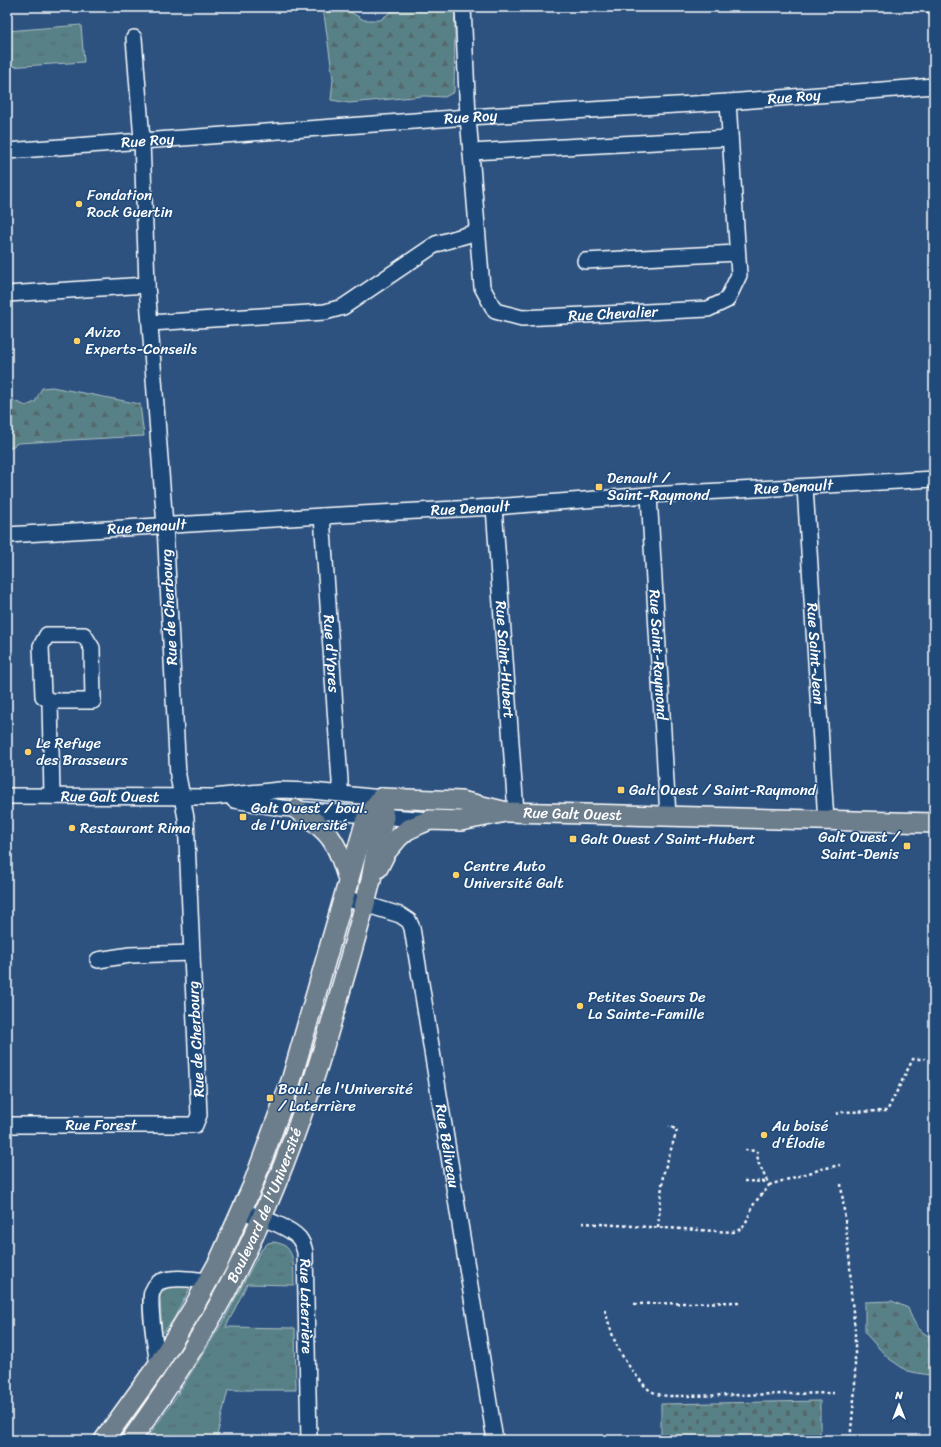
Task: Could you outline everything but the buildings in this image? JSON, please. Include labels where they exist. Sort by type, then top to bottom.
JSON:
[{"type":"main road","name":"Rue Galt Ouest","points":[[381,798],[461,801],[512,812],[934,823]]},
{"type":"main road","points":[[372,880],[376,852],[376,816],[381,798]]},
{"type":"main road","points":[[296,809],[314,820],[326,830],[335,842],[341,855],[347,891]]},
{"type":"main road","points":[[372,880],[386,852],[398,838],[408,830],[430,820],[461,821],[512,812]]},
{"type":"main road","name":"Boulevard de l'Université","points":[[104,1440],[158,1365],[208,1281],[242,1210],[262,1164],[291,1081],[347,891],[376,816]]},
{"type":"main road","name":"Boulevard de l'Université","points":[[131,1440],[179,1370],[210,1321],[236,1274],[262,1218],[310,1094],[372,880]]},
{"type":"street","name":"Rue Chevalier","points":[[463,7],[468,117],[482,287],[495,311],[522,318],[708,309],[727,300],[739,275],[728,102]]},
{"type":"street","name":"Rue de Cherbourg","points":[[134,38],[142,140],[147,285],[165,526],[178,776],[186,818],[200,1115],[195,1125]]},
{"type":"street","name":"Rue Roy","points":[[7,151],[468,117],[728,102],[934,86]]},
{"type":"street","points":[[471,152],[730,138]]},
{"type":"street","points":[[150,323],[325,312],[343,307],[436,244],[477,232]]},
{"type":"street","points":[[585,261],[737,254]]},
{"type":"street","points":[[7,294],[147,285]]},
{"type":"street","name":"Rue Denault","points":[[7,535],[494,507],[649,495],[934,479]]},
{"type":"street","name":"Rue Saint-Jean","points":[[805,487],[826,821]]},
{"type":"street","name":"Rue Saint-Raymond","points":[[649,495],[668,816]]},
{"type":"street","name":"Rue Saint-Hubert","points":[[494,507],[512,812]]},
{"type":"street","name":"Rue d'Ypres","points":[[322,516],[340,793]]},
{"type":"street","points":[[47,635],[84,635],[92,648],[92,701],[50,701],[43,696],[41,646],[47,635]]},
{"type":"street","points":[[50,701],[52,796]]},
{"type":"street","name":"Rue Galt Ouest","points":[[7,796],[213,797],[279,790],[340,793],[381,798]]},
{"type":"street","name":"Rue Galt Ouest","points":[[213,797],[296,809],[430,820]]},
{"type":"street","name":"Rue Béliveau","points":[[347,891],[365,904],[400,915],[409,921],[412,928],[495,1440]]},
{"type":"street","points":[[98,960],[130,955],[192,953]]},
{"type":"street","name":"Rue Forest","points":[[7,1125],[195,1125]]},
{"type":"street","name":"Rue Laterrière","points":[[242,1210],[288,1230],[302,1242],[305,1252],[309,1440]]},
{"type":"street","name":"Boulevard de l'Université","points":[[158,1365],[151,1304],[152,1293],[155,1286],[161,1281],[172,1279],[208,1281]]},
{"type":"path","points":[[836,1114],[841,1112],[887,1111],[913,1059],[925,1058]]},
{"type":"path","points":[[658,1227],[663,1175],[677,1130],[669,1126]]},
{"type":"path","points":[[582,1223],[733,1232],[740,1230],[745,1225],[756,1200],[768,1189],[769,1184],[758,1162],[757,1151],[745,1150]]},
{"type":"path","points":[[744,1181],[769,1184],[840,1165]]},
{"type":"path","points":[[841,1184],[850,1264],[854,1330],[854,1389],[850,1440]]},
{"type":"path","points":[[634,1304],[739,1302]]},
{"type":"path","points":[[605,1310],[612,1338],[624,1360],[645,1386],[653,1392],[661,1395],[834,1394]]},
{"type":"green space","points":[[323,7],[342,7],[364,20],[380,20],[391,12],[402,7],[454,7],[454,92],[445,97],[424,96],[349,103],[331,100],[333,79]]},
{"type":"green space","points":[[81,25],[84,62],[7,67],[7,31]]},
{"type":"green space","points":[[52,387],[140,404],[144,436],[18,443],[7,450],[7,389],[14,401],[26,406],[35,402],[42,388]]},
{"type":"green space","points":[[273,1242],[281,1244],[290,1252],[293,1264],[294,1285],[247,1284],[226,1327],[295,1328],[296,1390],[228,1390],[216,1440],[146,1440],[176,1397],[223,1322],[261,1250],[268,1243]]},
{"type":"green space","points":[[170,1286],[191,1286],[173,1320],[162,1334],[160,1297],[162,1292]]},
{"type":"green space","points":[[892,1301],[908,1308],[912,1318],[920,1330],[934,1339],[934,1376],[907,1371],[888,1358],[865,1333],[865,1302]]},
{"type":"green space","points":[[820,1401],[820,1440],[661,1440],[661,1404]]},
{"type":"place","name":"Fondation Rock Guertin","points":[[79,204]]},
{"type":"place","name":"Avizo Experts-Conseils","points":[[77,341]]},
{"type":"place","name":"Denault / Saint-Raymond","points":[[599,487]]},
{"type":"place","name":"Le Refuge des Brasseurs","points":[[28,752]]},
{"type":"place","name":"Galt Ouest / Saint-Raymond","points":[[621,790]]},
{"type":"place","name":"Galt Ouest / boul. de l'Université","points":[[243,817]]},
{"type":"place","name":"Restaurant Rima","points":[[72,828]]},
{"type":"place","name":"Galt Ouest / Saint-Hubert","points":[[573,839]]},
{"type":"place","name":"Galt Ouest / Saint-Denis","points":[[907,846]]},
{"type":"place","name":"Centre Auto Université Galt","points":[[456,875]]},
{"type":"place","name":"Petites Soeurs De La Sainte-Famille","points":[[580,1006]]},
{"type":"place","name":"Boul. de l'Université / Laterrière","points":[[270,1098]]},
{"type":"place","name":"Au boisé d'Élodie","points":[[764,1135]]}]
